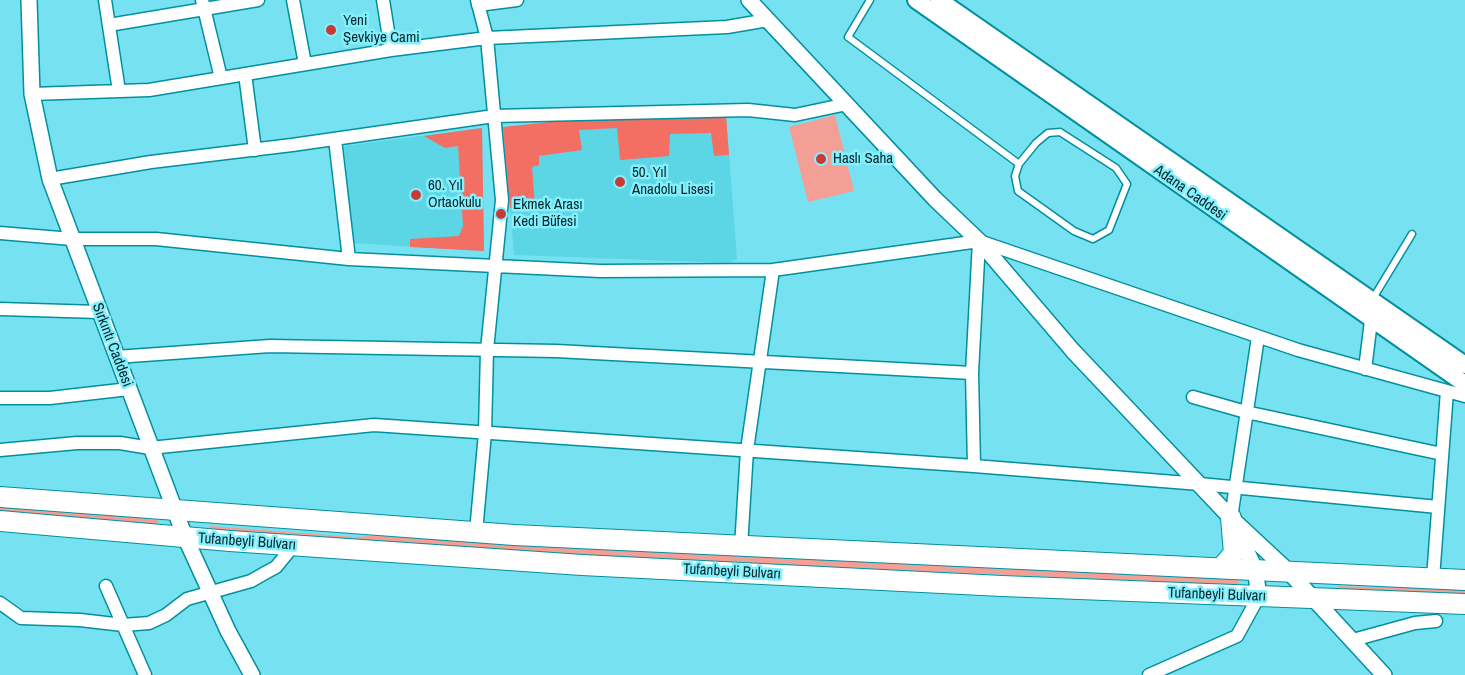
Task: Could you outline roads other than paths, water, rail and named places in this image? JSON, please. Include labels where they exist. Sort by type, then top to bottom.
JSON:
[{"type":"highway","name":"Tufanbeyli Bulvarı","points":[[0,497],[174,512],[476,532],[741,547],[1465,580]]},
{"type":"highway","points":[[1221,568],[1234,553],[1231,518]]},
{"type":"highway","name":"Tufanbeyli Bulvarı","points":[[0,521],[185,537],[582,565],[1465,604]]},
{"type":"main road","name":"Adana Caddesi","points":[[916,0],[1465,384]]},
{"type":"main road","points":[[939,0],[1465,365]]},
{"type":"street","name":"Sırkıntı Caddesi","points":[[29,0],[32,94],[50,179],[174,512],[252,675]]},
{"type":"street","points":[[105,0],[119,91]]},
{"type":"street","points":[[109,25],[203,4],[258,0]]},
{"type":"street","points":[[293,0],[305,64]]},
{"type":"street","points":[[382,0],[391,50]]},
{"type":"street","points":[[476,532],[485,433],[487,350],[502,200],[487,39],[478,3],[517,0]]},
{"type":"street","points":[[749,0],[979,241],[1073,351],[1231,518],[1314,598],[1384,675]]},
{"type":"street","points":[[203,4],[221,78]]},
{"type":"street","points":[[32,94],[148,90],[391,50],[487,39],[727,27],[768,20]]},
{"type":"street","points":[[245,74],[255,150]]},
{"type":"street","points":[[50,179],[151,162],[255,150],[494,116],[748,110],[795,115],[847,105]]},
{"type":"street","points":[[334,139],[349,259]]},
{"type":"street","points":[[0,233],[72,239],[156,239],[349,259],[600,271],[773,270],[979,241],[1258,337],[1465,396]]},
{"type":"street","points":[[974,466],[972,373],[979,241]]},
{"type":"street","points":[[741,547],[747,450],[773,270]]},
{"type":"street","points":[[1365,369],[1372,321],[1372,300]]},
{"type":"street","points":[[0,309],[99,312]]},
{"type":"street","points":[[1149,675],[1237,636],[1259,596],[1255,570],[1231,518],[1258,337]]},
{"type":"street","points":[[116,357],[270,346],[487,350],[972,373]]},
{"type":"street","points":[[0,398],[50,398],[129,389]]},
{"type":"street","points":[[1433,579],[1446,391]]},
{"type":"street","points":[[1193,397],[1246,412],[1442,454]]},
{"type":"street","points":[[0,450],[77,443],[120,443],[150,448],[374,425],[974,466],[1200,484],[1438,507]]},
{"type":"street","points":[[0,603],[21,618],[80,620],[123,625],[149,622],[166,615],[187,599],[251,581],[276,567],[294,545]]},
{"type":"street","points":[[106,586],[145,675]]},
{"type":"street","points":[[1353,640],[1415,623],[1436,621]]},
{"type":"lane","points":[[870,0],[848,37],[1019,164]]},
{"type":"lane","points":[[1060,132],[1116,168],[1127,184],[1109,230],[1093,239],[1074,231],[1018,191],[1015,176],[1019,164],[1036,143],[1048,133],[1060,132]]},
{"type":"lane","points":[[1372,300],[1412,234]]},
{"type":"place","name":"Yeni Şevkiye Cami","points":[[331,30]]},
{"type":"place","name":"Haslı Saha","points":[[821,159]]},
{"type":"place","name":"50. Yıl Anadolu Lisesi","points":[[620,182]]},
{"type":"place","name":"60. Yıl Ortaokulu","points":[[416,195]]},
{"type":"place","name":"Ekmek Arası Kedi Büfesi","points":[[501,214]]}]
